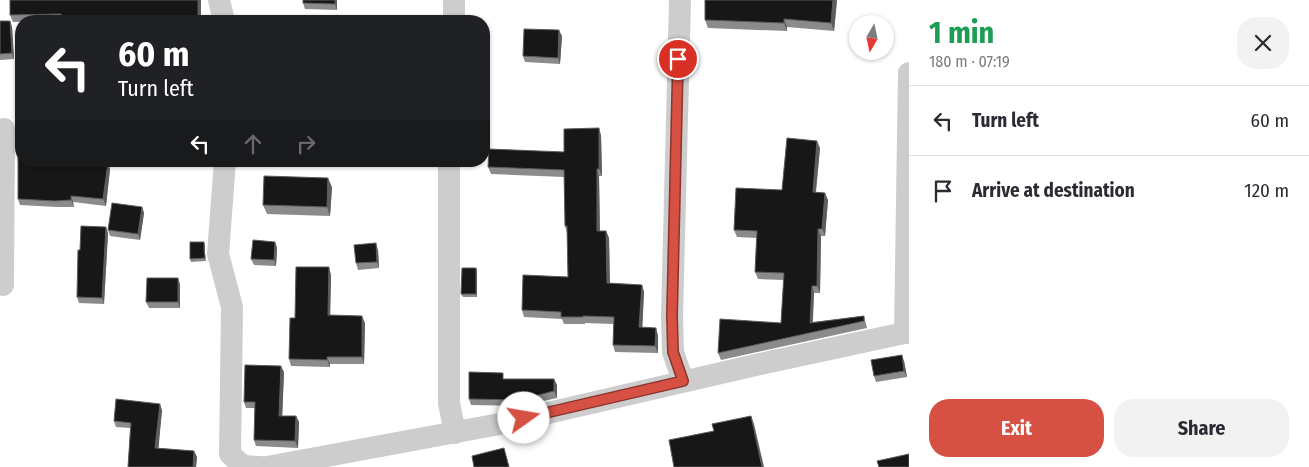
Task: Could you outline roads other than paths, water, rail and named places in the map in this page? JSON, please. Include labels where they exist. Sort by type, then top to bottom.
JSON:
[{"type":"street","points":[[220,0],[223,15]]},
{"type":"street","points":[[454,0],[454,15]]},
{"type":"street","points":[[680,0],[672,316],[673,352],[683,381]]},
{"type":"street","points":[[267,467],[505,423],[683,381],[907,332],[909,73]]},
{"type":"street","points":[[3,285],[8,129]]},
{"type":"street","points":[[225,167],[218,254],[232,307],[230,454],[243,466],[260,467]]},
{"type":"street","points":[[449,167],[450,403],[455,433]]}]
